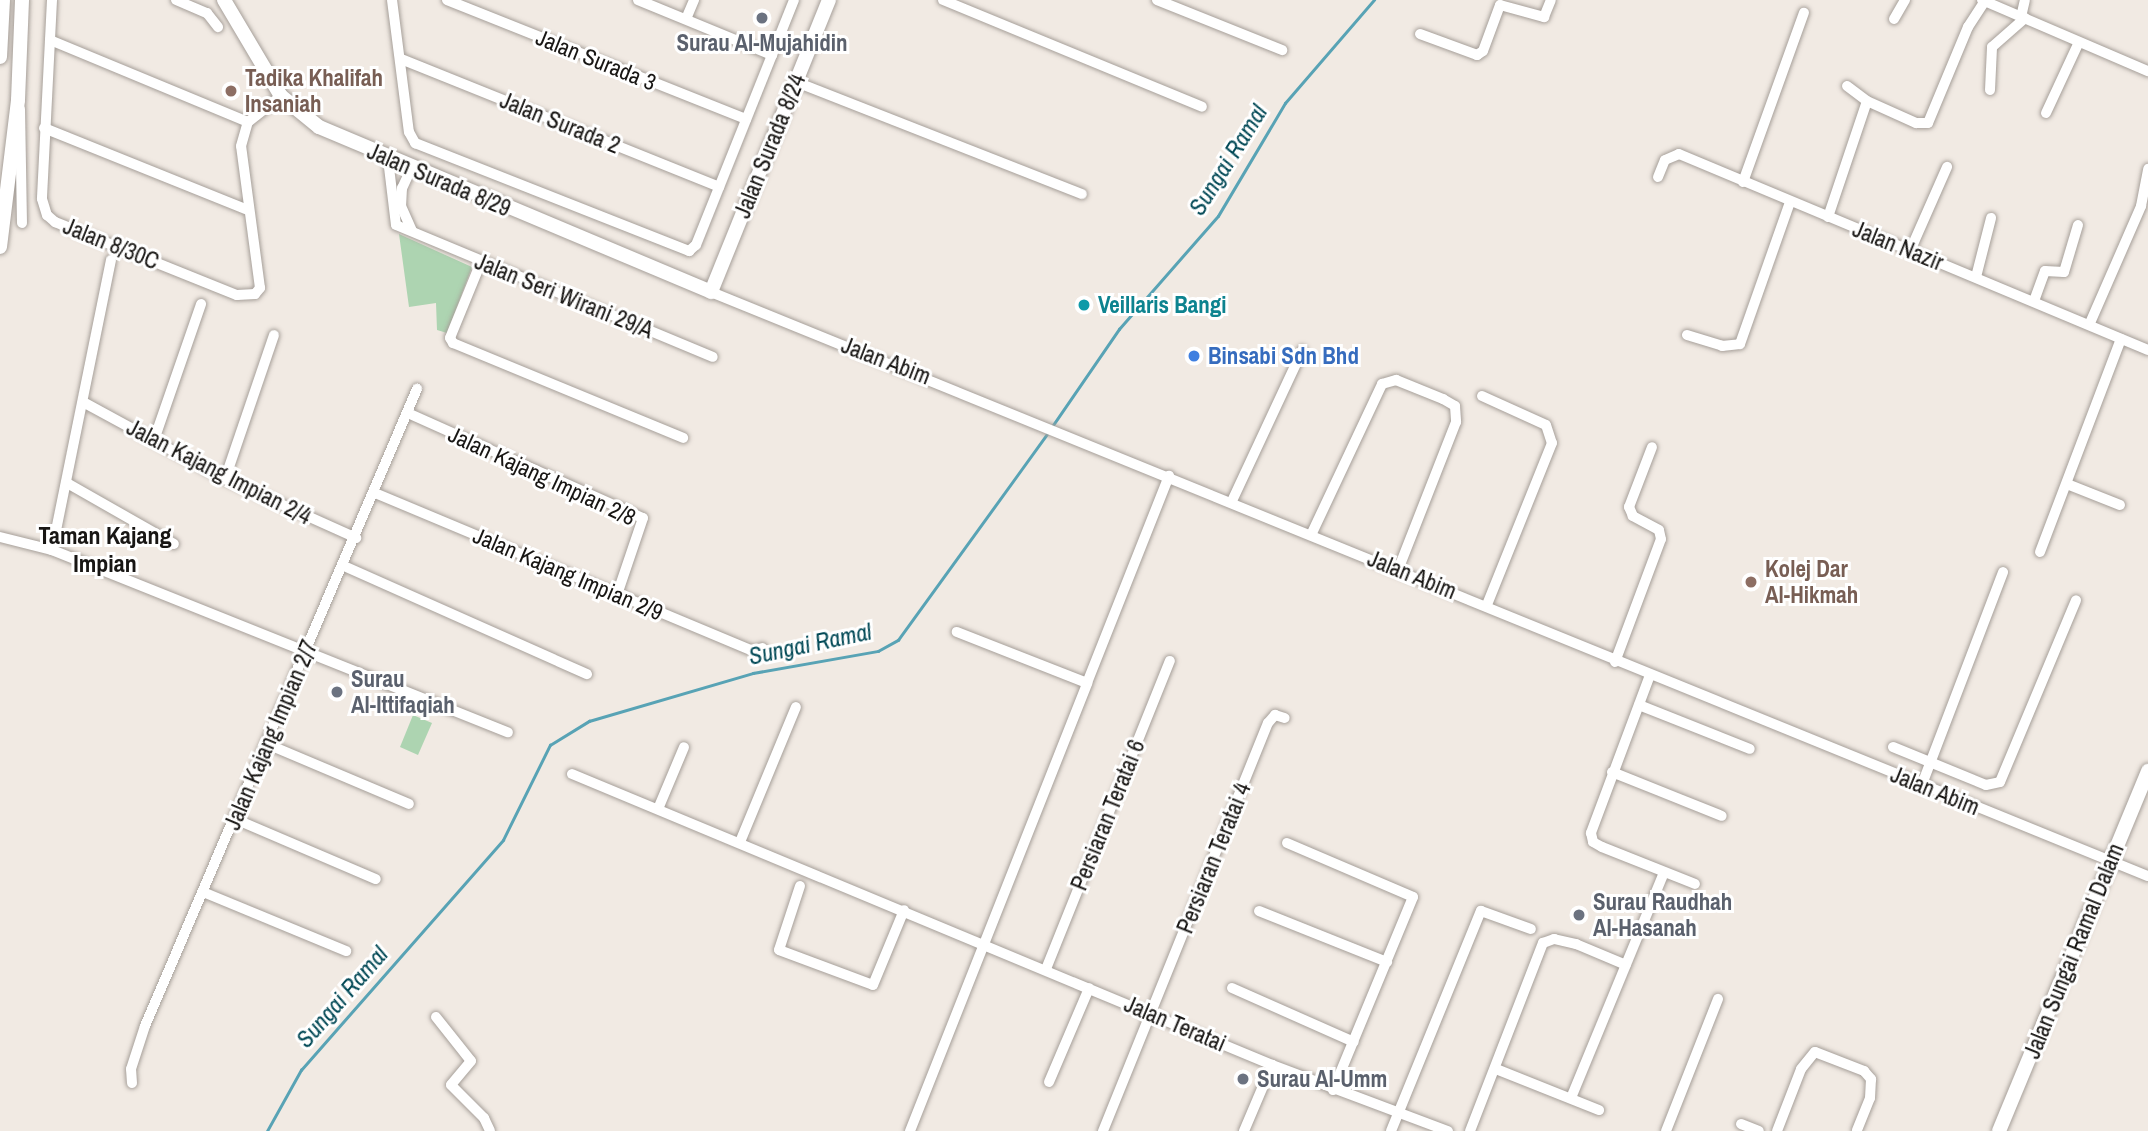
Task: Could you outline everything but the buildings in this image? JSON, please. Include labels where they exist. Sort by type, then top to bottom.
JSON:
[{"type":"street","points":[[0,57],[3,0]]},
{"type":"street","points":[[0,247],[18,100],[22,0]]},
{"type":"street","name":"Jalan 8/30C","points":[[52,0],[42,199],[47,215],[55,222],[237,295],[248,296],[260,288],[246,209]]},
{"type":"street","points":[[176,0],[207,13],[218,27]]},
{"type":"street","name":"Jalan Surada 8/29","points":[[223,0],[281,96],[319,127],[411,169],[711,292]]},
{"type":"street","points":[[392,0],[409,132],[415,143],[676,249],[689,251],[696,245],[794,0]]},
{"type":"street","name":"Jalan Surada 3","points":[[447,0],[746,119]]},
{"type":"street","points":[[638,0],[772,55]]},
{"type":"street","points":[[686,19],[694,0]]},
{"type":"street","name":"Jalan Surada 8/24","points":[[711,292],[829,0]]},
{"type":"street","points":[[943,0],[1202,107]]},
{"type":"street","points":[[1157,0],[1282,50]]},
{"type":"street","points":[[1420,34],[1477,55],[1483,51],[1500,5],[1544,16],[1551,0]]},
{"type":"street","points":[[1894,19],[1905,0]]},
{"type":"street","points":[[1990,90],[1992,47],[2023,17],[2025,0]]},
{"type":"street","points":[[1847,86],[1867,101],[1916,123],[1928,123],[1968,27],[1984,1],[2148,71]]},
{"type":"street","points":[[1743,182],[1804,13]]},
{"type":"street","points":[[50,40],[248,122]]},
{"type":"street","points":[[2046,113],[2079,42]]},
{"type":"street","name":"Jalan Surada 2","points":[[401,60],[719,187]]},
{"type":"street","points":[[796,82],[1082,194]]},
{"type":"street","points":[[44,128],[246,209],[241,146],[248,122],[281,96]]},
{"type":"street","points":[[18,100],[22,120],[22,223]]},
{"type":"street","points":[[1828,218],[1867,101]]},
{"type":"street","name":"Jalan Nazir","points":[[1658,177],[1668,157],[1679,154],[1828,218],[2090,323],[2148,350]]},
{"type":"street","points":[[388,159],[397,225],[416,236]]},
{"type":"street","points":[[1910,251],[1947,167]]},
{"type":"street","points":[[411,169],[401,206],[405,221],[416,236]]},
{"type":"street","points":[[2090,323],[2141,206],[2148,169]]},
{"type":"street","points":[[1687,335],[1723,346],[1740,344],[1790,202]]},
{"type":"street","points":[[1976,277],[1991,218]]},
{"type":"street","points":[[2034,301],[2045,271],[2064,272],[2078,225]]},
{"type":"street","name":"Jalan Seri Wirani 29/A","points":[[416,236],[713,357]]},
{"type":"street","points":[[52,550],[110,260]]},
{"type":"street","points":[[481,262],[450,338],[459,347],[683,438]]},
{"type":"street","name":"Jalan Abim","points":[[711,292],[1312,533],[1486,605],[1615,663],[2148,876]]},
{"type":"street","points":[[154,440],[201,304]]},
{"type":"street","points":[[225,480],[274,335]]},
{"type":"street","points":[[2040,552],[2121,339]]},
{"type":"street","points":[[1232,501],[1301,351]]},
{"type":"street","points":[[1312,533],[1382,384],[1396,380],[1443,399],[1455,406],[1456,422],[1398,570]]},
{"type":"street","name":"Jalan Kajang Impian 2/7","points":[[131,1083],[131,1069],[145,1026],[410,414],[417,389]]},
{"type":"street","points":[[1482,396],[1546,425],[1552,443],[1486,605]]},
{"type":"street","name":"Jalan Kajang Impian 2/4","points":[[83,402],[225,480],[356,538]]},
{"type":"street","name":"Jalan Kajang Impian 2/8","points":[[410,414],[643,518],[617,595]]},
{"type":"street","points":[[1615,663],[1661,539],[1659,530],[1633,516],[1629,507],[1652,447]]},
{"type":"street","points":[[909,1131],[1169,476]]},
{"type":"street","points":[[66,483],[174,544]]},
{"type":"street","points":[[2067,484],[2120,505]]},
{"type":"street","name":"Jalan Kajang Impian 2/9","points":[[374,493],[753,650],[763,648]]},
{"type":"street","points":[[0,537],[52,550],[508,732]]},
{"type":"street","points":[[344,566],[587,674]]},
{"type":"street","points":[[1921,787],[2003,572]]},
{"type":"street","points":[[1893,747],[1986,785],[2000,782],[2076,600]]},
{"type":"street","points":[[957,632],[1087,683]]},
{"type":"street","name":"Persiaran Teratai 6","points":[[1046,969],[1170,661]]},
{"type":"street","points":[[1650,676],[1591,833],[1593,842],[1602,847],[1695,884]]},
{"type":"street","points":[[1639,705],[1749,749]]},
{"type":"street","points":[[740,842],[796,707]]},
{"type":"street","name":"Persiaran Teratai 4","points":[[1151,1014],[1268,723],[1275,715],[1285,718]]},
{"type":"street","points":[[267,744],[409,804]]},
{"type":"street","points":[[658,809],[684,747]]},
{"type":"street","name":"Jalan Sungai Ramal Dalam","points":[[2000,1131],[2148,771]]},
{"type":"street","points":[[1612,772],[1722,816]]},
{"type":"street","name":"Jalan Teratai","points":[[572,774],[1333,1090],[1401,1112],[1448,1131]]},
{"type":"street","points":[[235,819],[376,879]]},
{"type":"street","points":[[1287,843],[1405,890],[1413,897],[1333,1090]]},
{"type":"street","points":[[1571,1098],[1664,872]]},
{"type":"street","points":[[800,886],[779,950],[873,985],[904,910]]},
{"type":"street","points":[[203,892],[346,951]]},
{"type":"street","points":[[1259,911],[1387,962]]},
{"type":"street","points":[[1391,1131],[1481,911],[1531,929]]},
{"type":"street","points":[[1470,1131],[1543,943],[1554,939],[1576,944],[1626,965]]},
{"type":"street","points":[[1049,1082],[1089,988]]},
{"type":"street","points":[[1232,988],[1354,1042]]},
{"type":"street","points":[[1666,1131],[1718,999]]},
{"type":"street","points":[[1103,1131],[1151,1014]]},
{"type":"street","points":[[436,1017],[471,1061],[451,1085],[484,1118],[490,1131]]},
{"type":"street","points":[[1777,1131],[1804,1062],[1815,1052],[1864,1071],[1871,1079],[1870,1098],[1857,1131]]},
{"type":"street","points":[[1244,1131],[1272,1065]]},
{"type":"street","points":[[1496,1069],[1599,1110]]},
{"type":"street","points":[[1741,1124],[1759,1131]]},
{"type":"green space","points":[[399,234],[472,267],[447,333],[437,330],[436,303],[409,307]]},
{"type":"green space","points":[[413,715],[432,723],[418,755],[400,747]]},
{"type":"waterway","name":"Sungai Ramal","points":[[1051,428],[1119,329],[1218,216],[1285,103],[1374,0]]},
{"type":"waterway","name":"Sungai Ramal","points":[[267,1131],[301,1070],[503,840],[550,745],[589,721],[753,673],[878,651],[898,640],[1047,434]]},
{"type":"place","name":"Surau Al-Mujahidin","points":[[762,18]]},
{"type":"place","name":"Tadika Khalifah Insaniah","points":[[231,91]]},
{"type":"place","name":"Veillaris Bangi","points":[[1084,305]]},
{"type":"place","name":"Binsabi Sdn Bhd","points":[[1194,356]]},
{"type":"place","name":"Kolej Dar Al-Hikmah","points":[[1751,582]]},
{"type":"place","name":"Surau Al-Ittifaqiah","points":[[337,692]]},
{"type":"place","name":"Surau Raudhah Al-Hasanah","points":[[1579,915]]},
{"type":"place","name":"Surau Al-Umm","points":[[1243,1079]]},
{"type":"district","name":"Taman Kajang Impian","points":[[105,550]]}]
